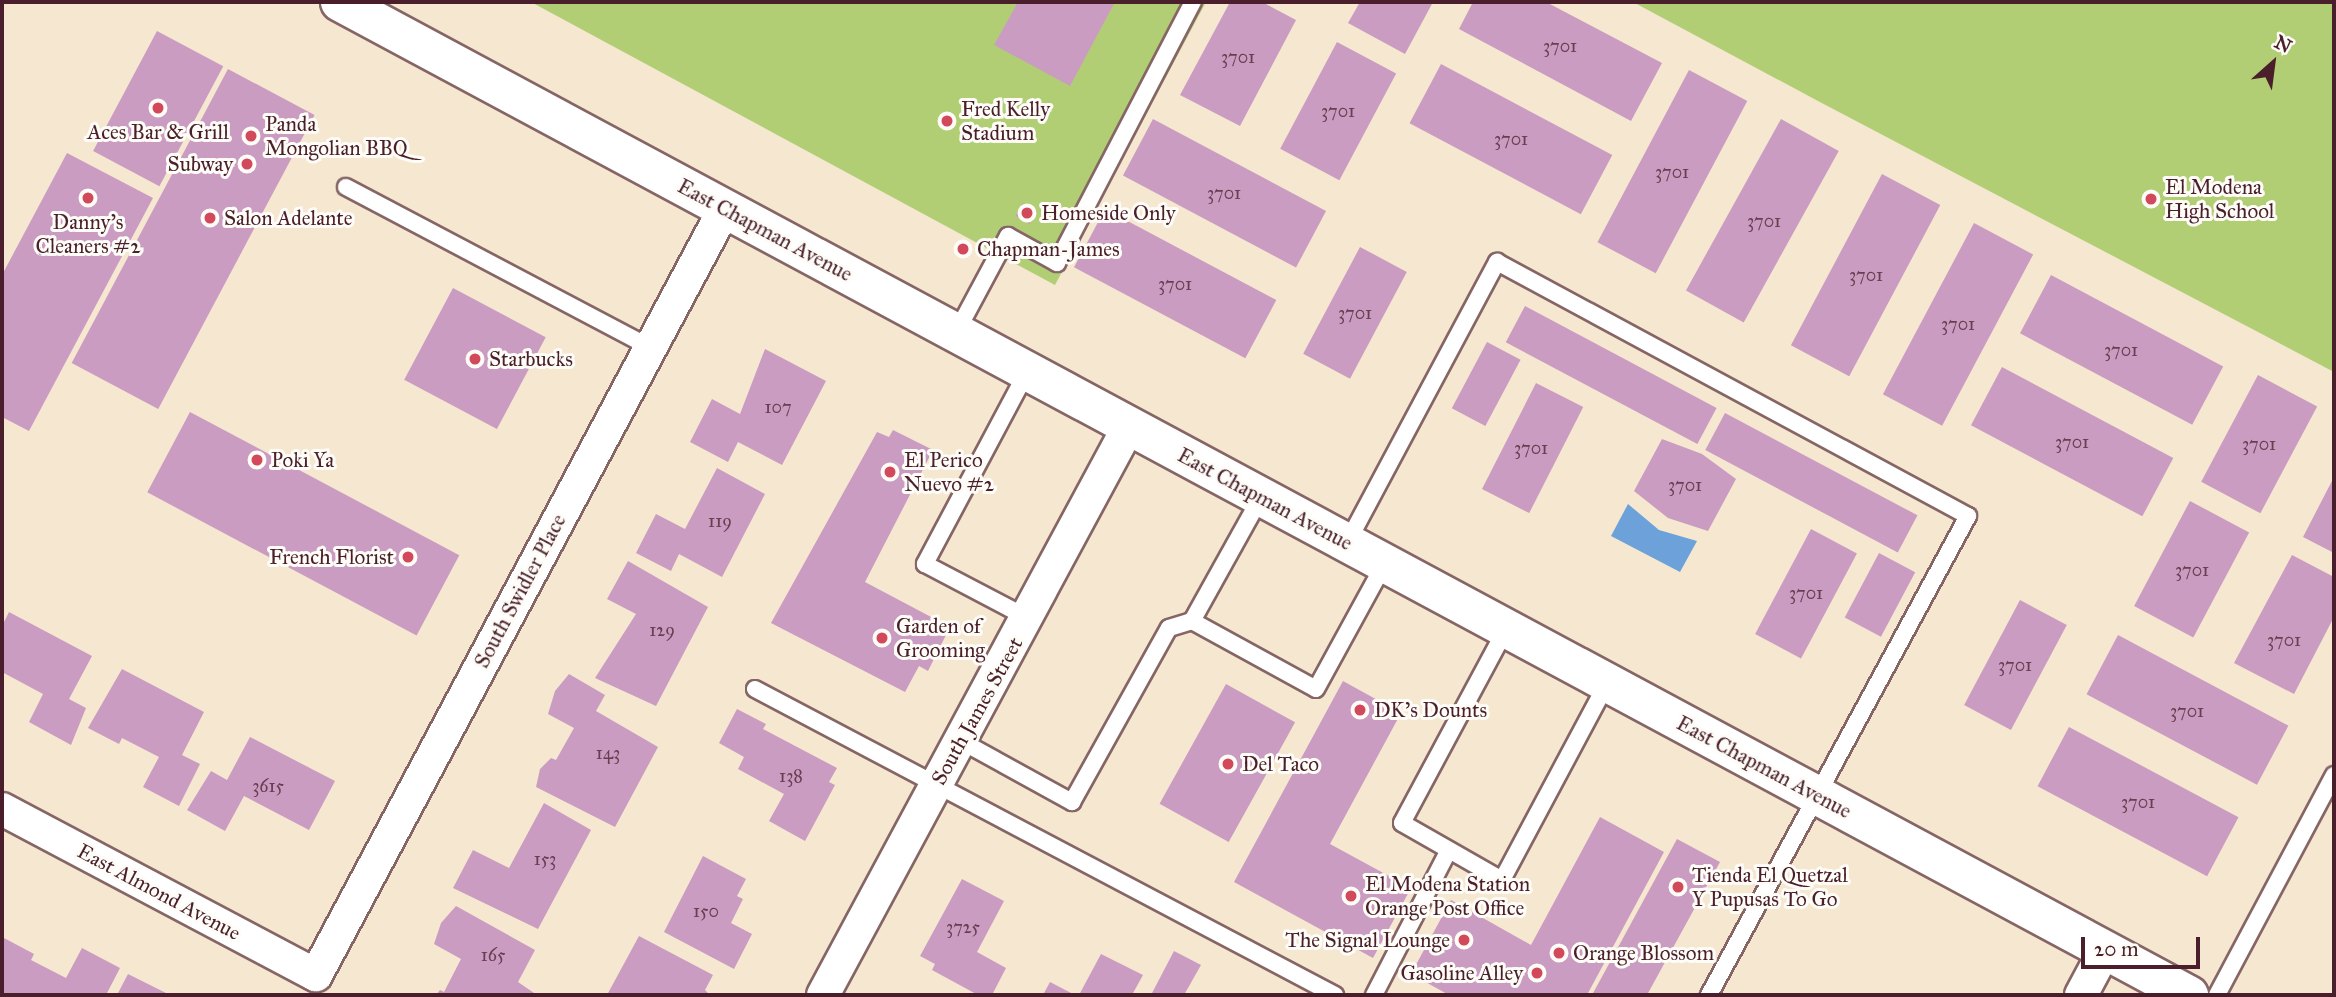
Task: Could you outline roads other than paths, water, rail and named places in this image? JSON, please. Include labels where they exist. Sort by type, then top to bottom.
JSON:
[{"type":"main road","name":"East Chapman Avenue","points":[[340,2],[2189,995]]},
{"type":"street","name":"South Swidler Place","points":[[316,975],[725,208]]},
{"type":"street","name":"South James Street","points":[[823,995],[1129,426]]},
{"type":"street","name":"East Almond Avenue","points":[[2,809],[316,975]]},
{"type":"street","points":[[2081,995],[2105,950]]},
{"type":"lane","points":[[957,331],[1008,236],[1057,262],[1193,2]]},
{"type":"lane","points":[[346,187],[649,347]]},
{"type":"lane","points":[[1347,544],[1497,262],[1968,516],[1815,794],[1709,995]]},
{"type":"lane","points":[[1028,370],[925,564],[1028,618]]},
{"type":"lane","points":[[961,741],[1072,802],[1169,628],[1192,621],[1261,496]]},
{"type":"lane","points":[[1192,621],[1315,689],[1385,563]]},
{"type":"lane","points":[[1506,628],[1402,823],[1503,880],[1607,683]]},
{"type":"lane","points":[[755,689],[1335,995]]},
{"type":"lane","points":[[2217,995],[2334,775]]},
{"type":"lane","points":[[1374,995],[1449,850]]},
{"type":"water","points":[[1628,504],[1659,530],[1697,541],[1680,572],[1611,536]]},
{"type":"place","name":"Aces Bar & Grill","points":[[158,108]]},
{"type":"place","name":"Fred Kelly Stadium","points":[[947,121]]},
{"type":"place","name":"Panda Mongolian BBQ","points":[[251,136]]},
{"type":"place","name":"Subway","points":[[247,164]]},
{"type":"place","name":"Danny's Cleaners #2","points":[[88,198]]},
{"type":"place","name":"El Modena High School","points":[[2151,199]]},
{"type":"place","name":"Homeside Only","points":[[1027,213]]},
{"type":"place","name":"Salon Adelante","points":[[210,218]]},
{"type":"place","name":"Chapman-James","points":[[963,249]]},
{"type":"place","name":"Starbucks","points":[[475,359]]},
{"type":"place","name":"Poki Ya","points":[[257,460]]},
{"type":"place","name":"El Perico Nuevo #2","points":[[890,472]]},
{"type":"place","name":"French Florist","points":[[408,557]]},
{"type":"place","name":"Garden of Grooming","points":[[882,638]]},
{"type":"place","name":"DK's Dounts","points":[[1360,710]]},
{"type":"place","name":"Del Taco","points":[[1228,764]]},
{"type":"place","name":"Tienda El Quetzal Y Pupusas To Go","points":[[1678,887]]},
{"type":"place","name":"El Modena Station Orange Post Office","points":[[1351,896]]},
{"type":"place","name":"The Signal Lounge","points":[[1464,940]]},
{"type":"place","name":"Orange Blossom","points":[[1559,953]]},
{"type":"place","name":"Gasoline Alley","points":[[1537,973]]}]
